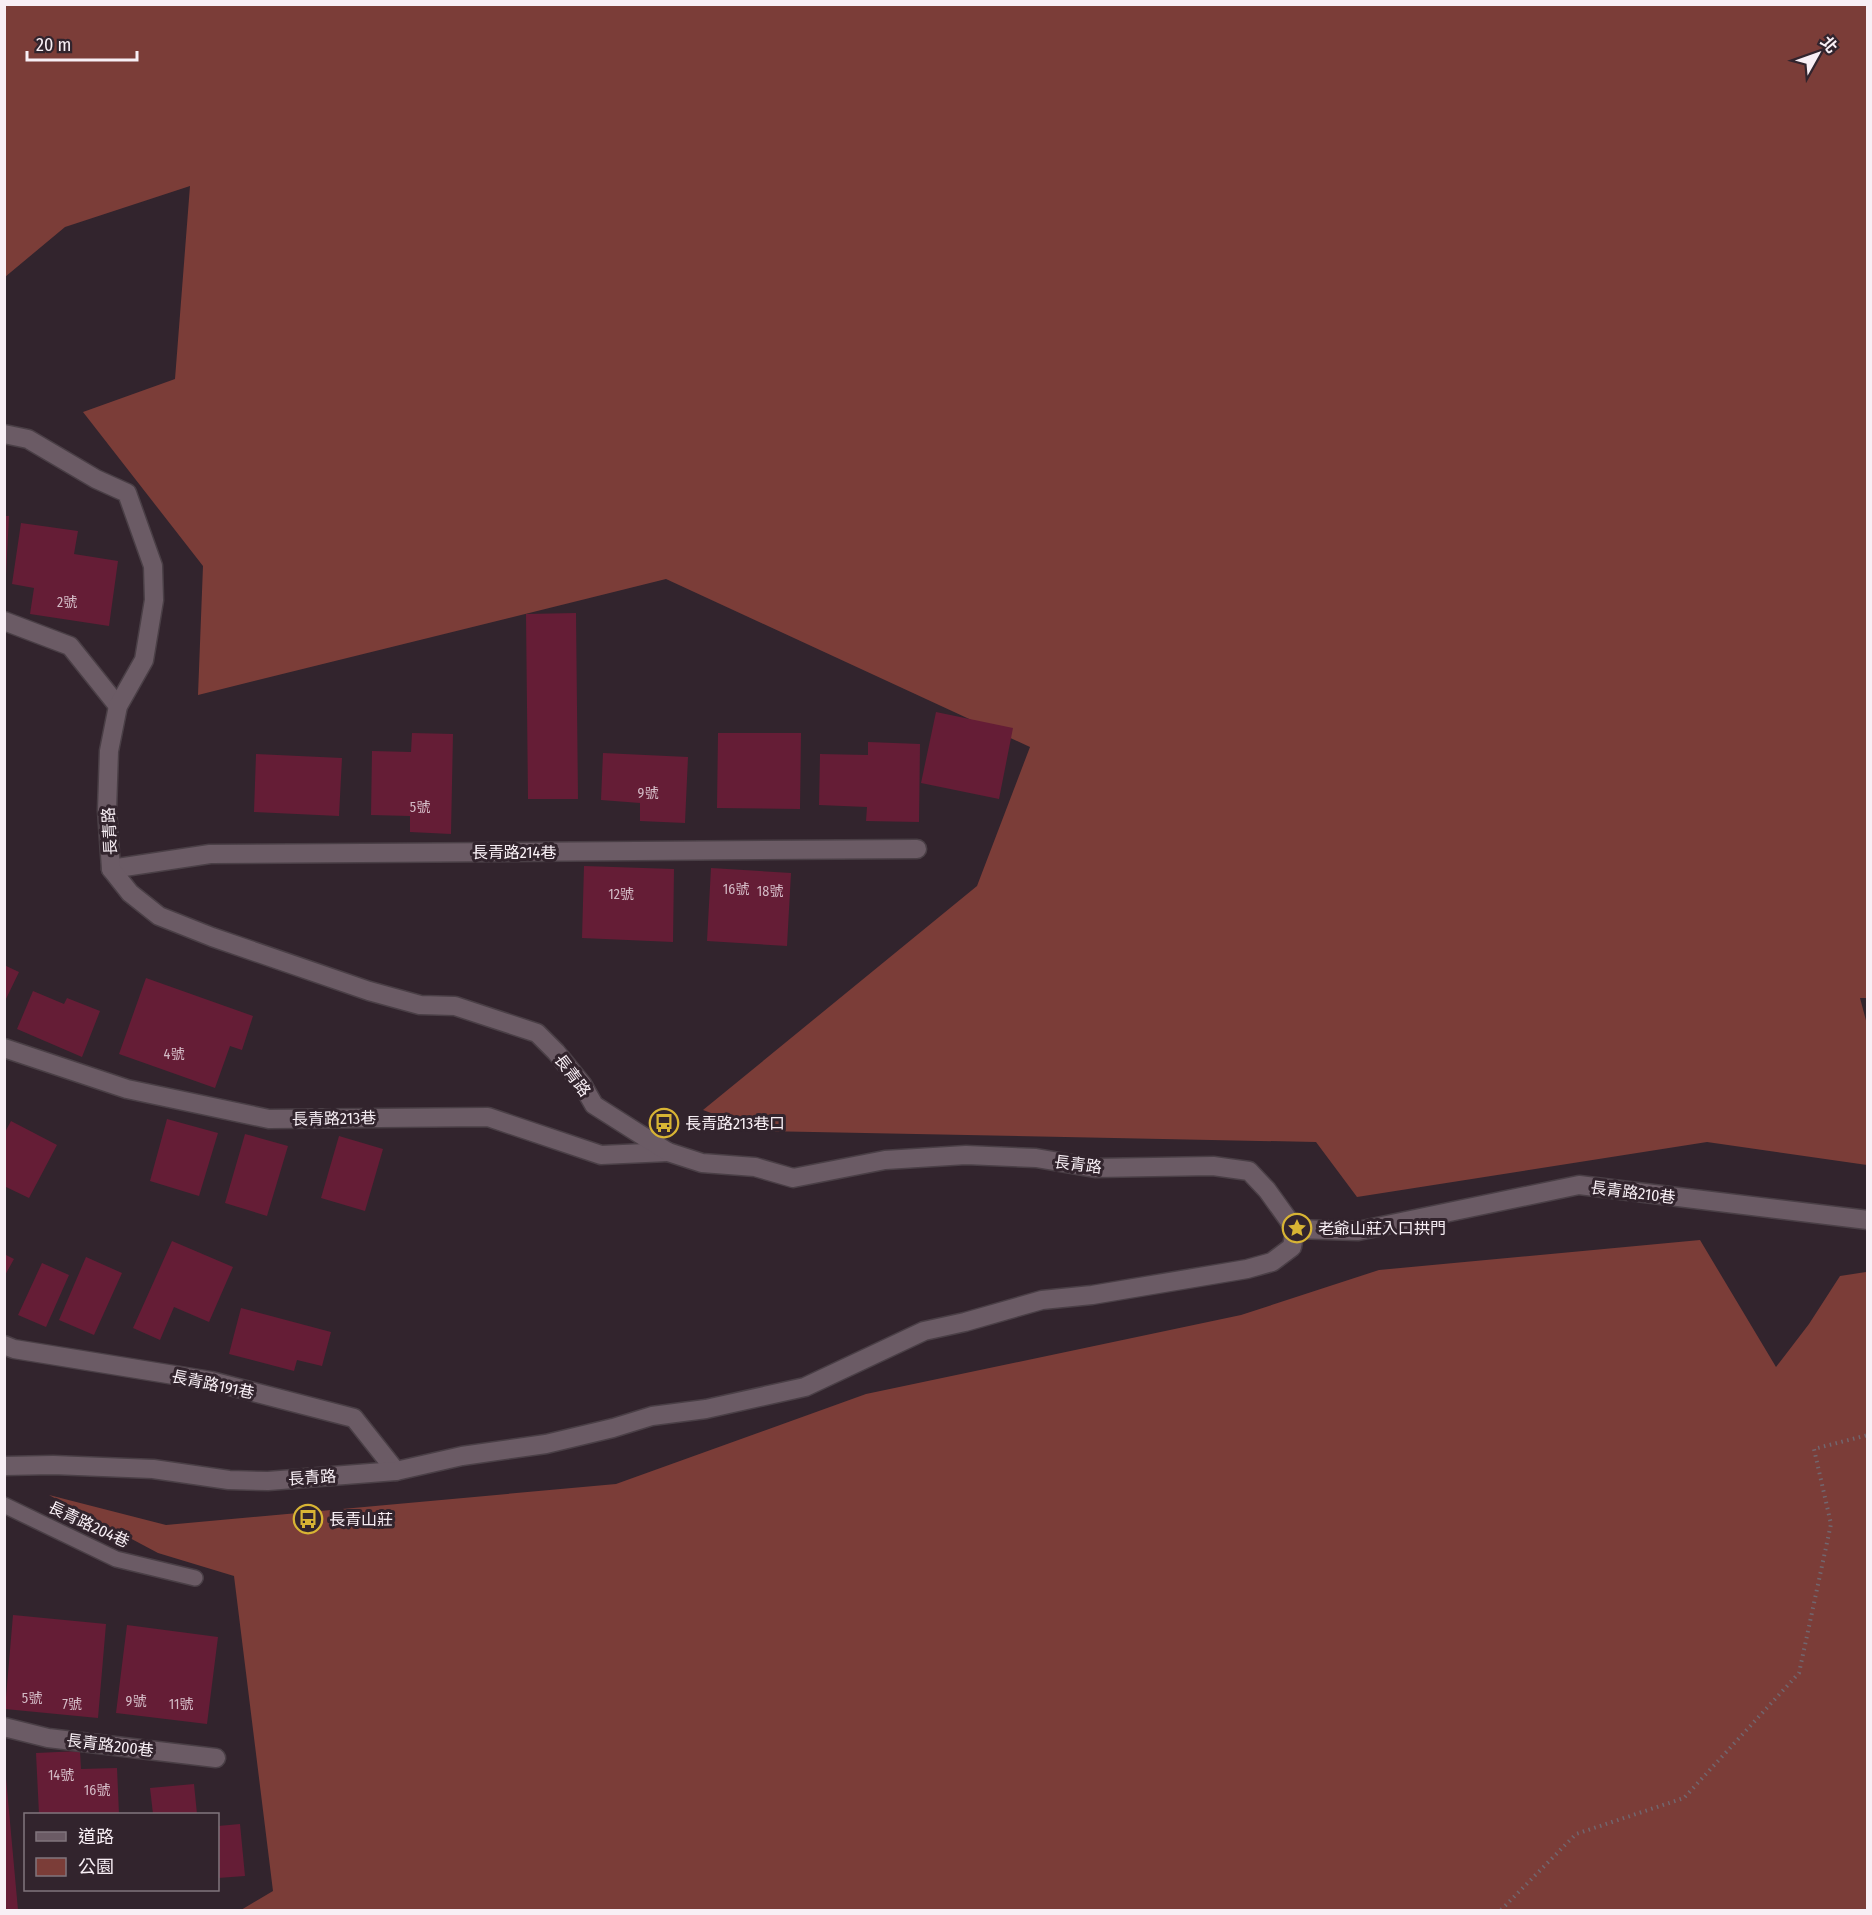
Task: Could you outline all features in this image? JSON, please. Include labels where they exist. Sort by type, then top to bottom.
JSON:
[{"type":"street","name":"長青路","points":[[4,435],[28,439],[96,479],[127,493],[153,566],[154,600],[144,660],[118,706],[109,751],[107,810],[111,869],[130,893],[159,916],[201,933],[369,991],[420,1005],[455,1006],[537,1033],[582,1084],[594,1105],[668,1152],[702,1163],[755,1167],[793,1178],[885,1160],[966,1155],[1036,1158],[1095,1168],[1213,1166],[1249,1172],[1267,1190],[1295,1229],[1292,1247],[1272,1262],[1193,1280],[1042,1300],[924,1331],[805,1387],[706,1408],[652,1416],[614,1428],[546,1444],[462,1456],[396,1471],[268,1480],[239,1480],[153,1469],[53,1464],[4,1466]]},
{"type":"street","points":[[4,621],[70,646],[118,706]]},
{"type":"street","name":"長青路214巷","points":[[111,869],[210,855],[917,849]]},
{"type":"street","name":"長青路213巷","points":[[4,1048],[127,1089],[269,1119],[488,1117],[601,1155],[668,1152]]},
{"type":"street","name":"長青路210巷","points":[[1295,1229],[1358,1231],[1579,1185],[1868,1220]]},
{"type":"street","name":"長青路191巷","points":[[4,1345],[14,1349],[211,1381],[354,1418],[396,1471]]},
{"type":"street","name":"長青路200巷","points":[[4,1727],[48,1738],[216,1758]]},
{"type":"lane","name":"長青路204巷","points":[[4,1505],[116,1559],[195,1578]]},
{"type":"path","points":[[1502,1911],[1576,1834],[1684,1798],[1799,1673],[1831,1524],[1814,1449],[1868,1435]]},
{"type":"green space","points":[[5,5],[1867,5],[1868,998],[1860,998],[1868,1028],[1867,1165],[1707,1142],[1357,1197],[1316,1142],[760,1131],[703,1110],[977,886],[1030,747],[666,579],[198,695],[203,566],[83,412],[175,379],[190,186],[65,227],[5,277]]},
{"type":"green space","points":[[1700,1240],[1776,1367],[1809,1324],[1840,1276],[1866,1272],[1867,1910],[241,1910],[273,1891],[234,1576],[158,1553],[49,1495],[166,1525],[616,1484],[866,1394],[1241,1315],[1379,1270]]},
{"type":"building","points":[[4,516],[9,516],[6,575],[4,575]]},
{"type":"building","points":[[21,523],[78,531],[74,554],[118,561],[109,626],[30,614],[34,588],[12,584]]},
{"type":"building","points":[[576,613],[578,799],[528,799],[526,614]]},
{"type":"building","points":[[936,712],[1013,728],[999,799],[921,783]]},
{"type":"building","points":[[412,733],[453,734],[451,834],[410,832],[410,816],[371,815],[372,751],[411,752]]},
{"type":"building","points":[[718,733],[801,733],[800,809],[717,808]]},
{"type":"building","points":[[868,742],[920,744],[919,822],[866,821],[867,807],[819,805],[820,754],[868,755]]},
{"type":"building","points":[[603,753],[688,757],[685,823],[640,821],[640,803],[601,800]]},
{"type":"building","points":[[256,754],[342,758],[339,816],[254,812]]},
{"type":"building","points":[[584,866],[674,869],[673,942],[582,938]]},
{"type":"building","points":[[711,868],[791,873],[787,946],[707,941]]},
{"type":"building","points":[[4,965],[19,972],[4,1003]]},
{"type":"building","points":[[146,978],[253,1016],[242,1050],[230,1046],[215,1088],[119,1054]]},
{"type":"building","points":[[33,991],[64,1004],[67,998],[100,1011],[82,1057],[17,1029]]},
{"type":"building","points":[[167,1119],[218,1133],[199,1196],[150,1181]]},
{"type":"building","points":[[11,1121],[57,1145],[29,1198],[4,1186],[4,1134]]},
{"type":"building","points":[[245,1134],[288,1146],[267,1216],[225,1203]]},
{"type":"building","points":[[339,1136],[383,1149],[365,1211],[321,1198]]},
{"type":"building","points":[[172,1241],[233,1267],[209,1322],[174,1307],[160,1340],[133,1328]]},
{"type":"building","points":[[4,1254],[14,1259],[4,1277]]},
{"type":"building","points":[[86,1257],[122,1273],[94,1335],[59,1320]]},
{"type":"building","points":[[42,1263],[69,1275],[46,1327],[18,1315]]},
{"type":"building","points":[[241,1308],[331,1332],[322,1366],[297,1360],[294,1371],[229,1354]]},
{"type":"building","points":[[13,1615],[106,1624],[98,1718],[5,1709]]},
{"type":"building","points":[[127,1625],[218,1637],[207,1724],[116,1713]]},
{"type":"building","points":[[80,1751],[81,1769],[117,1768],[119,1813],[39,1813],[36,1753]]},
{"type":"building","points":[[4,1778],[6,1778],[18,1910],[4,1910]]},
{"type":"building","points":[[194,1784],[197,1813],[153,1813],[150,1788]]},
{"type":"building","points":[[240,1824],[245,1876],[219,1878],[219,1826]]},
{"type":"place","name":"長青路213巷口","points":[[664,1123]]},
{"type":"place","name":"老爺山莊入口拱門","points":[[1297,1228]]},
{"type":"place","name":"長青山莊","points":[[308,1519]]}]
